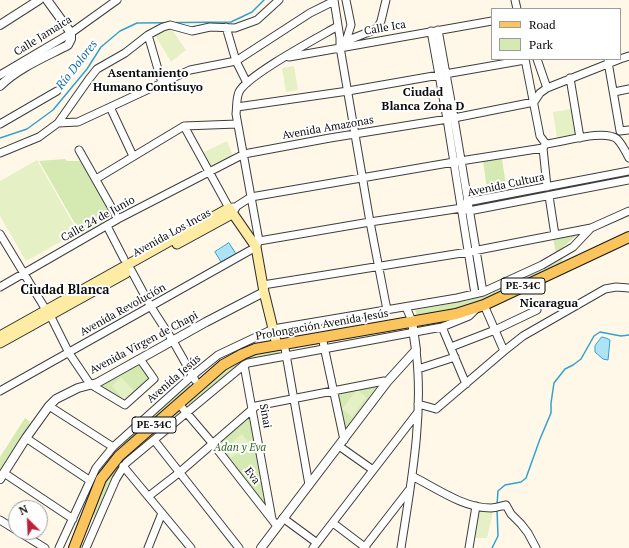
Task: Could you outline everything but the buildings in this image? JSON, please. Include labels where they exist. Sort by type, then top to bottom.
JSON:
[{"type":"main road","points":[[232,210],[258,244],[264,288],[273,329],[280,344]]},
{"type":"main road","name":"Avenida Los Incas","points":[[0,336],[131,270],[232,210]]},
{"type":"main road","name":"Avenida Los Incas","points":[[0,343],[48,312],[232,210]]},
{"type":"main road","name":"Prolongación Avenida Jesús","points":[[74,548],[101,479],[114,462],[134,442],[241,349],[255,349],[322,337],[414,326],[456,314],[480,306],[629,237]]},
{"type":"street","points":[[0,25],[40,0]]},
{"type":"street","points":[[0,86],[7,79],[24,68],[68,45],[71,39],[71,33],[48,0]]},
{"type":"street","name":"Calle Jamaica","points":[[0,75],[71,33],[117,0]]},
{"type":"street","points":[[0,153],[39,137],[58,123],[97,69],[125,53],[148,35],[167,25],[192,31],[210,27],[235,28],[257,20],[279,0]]},
{"type":"street","points":[[58,123],[78,122],[190,70],[236,61],[310,13],[334,0],[354,135],[388,310]]},
{"type":"street","points":[[346,0],[351,25],[346,41]]},
{"type":"street","points":[[340,47],[346,41],[378,27],[386,0]]},
{"type":"street","name":"Calle Ica","points":[[282,58],[491,21]]},
{"type":"street","points":[[258,244],[244,154],[237,124],[237,99],[240,91],[247,83],[282,58],[338,26]]},
{"type":"street","points":[[226,27],[236,61],[247,83]]},
{"type":"street","points":[[434,31],[458,161],[465,209],[468,252],[475,294]]},
{"type":"street","points":[[148,35],[162,83]]},
{"type":"street","points":[[237,107],[348,91],[525,60],[540,136],[544,146],[547,187]]},
{"type":"street","points":[[537,60],[547,88]]},
{"type":"street","points":[[534,102],[540,93],[547,88],[616,60]]},
{"type":"street","points":[[608,62],[620,131],[629,130]]},
{"type":"street","points":[[570,78],[580,138]]},
{"type":"street","points":[[614,92],[629,89]]},
{"type":"street","points":[[0,124],[57,91]]},
{"type":"street","name":"Avenida Amazonas","points":[[208,172],[244,154],[330,138],[451,119],[534,102]]},
{"type":"street","points":[[110,107],[133,156]]},
{"type":"street","points":[[96,179],[184,126],[237,124]]},
{"type":"street","points":[[184,126],[208,172],[232,210],[251,197],[544,146],[599,134],[611,135],[619,141],[629,158]]},
{"type":"street","points":[[79,150],[118,219]]},
{"type":"street","points":[[458,161],[467,202]]},
{"type":"street","name":"Avenida Cultura","points":[[629,171],[467,202],[465,209],[549,196],[629,180]]},
{"type":"street","name":"Calle 24 de Junio","points":[[0,287],[118,219],[208,172]]},
{"type":"street","points":[[549,196],[555,235]]},
{"type":"street","points":[[465,209],[476,250],[483,292]]},
{"type":"street","name":"Avenida Revolución","points":[[0,391],[150,307],[258,244],[370,222],[465,209]]},
{"type":"street","points":[[264,288],[468,252],[591,228],[629,211]]},
{"type":"street","points":[[107,226],[124,259]]},
{"type":"street","name":"Avenida Jesús","points":[[59,548],[89,480],[96,468],[113,447],[192,376],[218,355],[241,349],[273,329],[466,297],[483,292],[558,256],[573,247],[591,228]]},
{"type":"street","points":[[1,237],[25,273],[48,312],[68,353],[90,384],[125,406],[154,379],[140,359]]},
{"type":"street","points":[[131,270],[150,307],[173,340],[196,382],[196,389]]},
{"type":"street","points":[[418,404],[436,409],[504,351],[533,330],[605,289],[616,287],[629,288]]},
{"type":"street","name":"Avenida Virgen de Chapi","points":[[2,476],[26,438],[49,406],[56,399],[62,395],[90,384],[97,383],[264,288]]},
{"type":"street","points":[[86,548],[123,466],[248,363],[325,348],[414,326],[442,327],[468,316],[480,306],[495,330],[504,351]]},
{"type":"street","points":[[401,548],[412,476],[418,412],[418,369],[414,326],[406,307]]},
{"type":"street","points":[[451,347],[495,330],[537,310]]},
{"type":"street","points":[[442,327],[466,384]]},
{"type":"street","points":[[322,337],[334,390],[341,443],[373,470]]},
{"type":"street","points":[[280,344],[286,356],[309,485]]},
{"type":"street","points":[[261,548],[275,522],[283,518],[387,382],[416,350]]},
{"type":"street","points":[[418,369],[455,358]]},
{"type":"street","name":"Sinai","points":[[244,365],[275,522]]},
{"type":"street","points":[[149,496],[180,472],[256,406],[334,390],[384,381],[387,382]]},
{"type":"street","name":"Eva","points":[[179,404],[275,522]]},
{"type":"street","points":[[49,406],[113,447]]},
{"type":"street","points":[[283,518],[315,545],[418,412]]},
{"type":"street","points":[[26,438],[89,480]]},
{"type":"street","points":[[154,440],[240,548]]},
{"type":"street","points":[[123,466],[191,548]]},
{"type":"street","points":[[2,476],[73,519]]},
{"type":"street","points":[[412,476],[476,506],[492,508],[506,505],[511,514],[521,524],[536,548]]},
{"type":"street","points":[[333,523],[365,548],[410,489]]},
{"type":"street","points":[[89,539],[91,514],[90,505]]},
{"type":"street","points":[[469,548],[476,506]]},
{"type":"street","points":[[148,548],[162,513]]},
{"type":"street","points":[[32,540],[45,548]]},
{"type":"green space","points":[[170,27],[186,50],[171,62],[155,35]]},
{"type":"green space","points":[[294,66],[298,90],[286,92],[282,68]]},
{"type":"green space","points":[[571,109],[576,135],[557,138],[553,112]]},
{"type":"green space","points":[[227,141],[233,156],[210,166],[204,152]]},
{"type":"green space","points":[[65,159],[67,161],[80,161],[114,219],[82,236],[39,161]]},
{"type":"green space","points":[[502,159],[507,192],[488,196],[483,161]]},
{"type":"green space","points":[[37,160],[78,232],[26,261],[0,216],[0,181]]},
{"type":"green space","points":[[577,235],[556,253],[553,239]]},
{"type":"green space","points":[[562,259],[562,263],[477,303],[455,309],[417,315],[415,310],[470,300],[546,268]]},
{"type":"green space","points":[[279,349],[281,351],[279,354],[248,360],[188,406],[185,405],[221,371],[251,354]]},
{"type":"green space","points":[[139,363],[149,378],[124,401],[100,386]]},
{"type":"green space","points":[[121,377],[134,391],[124,400],[112,386]]},
{"type":"green space","points":[[189,383],[191,388],[125,443],[123,441]]},
{"type":"green space","points":[[378,385],[344,431],[337,393]]},
{"type":"green space","points":[[357,390],[367,397],[352,417],[342,409]]},
{"type":"green space","points":[[178,409],[183,412],[132,456],[94,524],[93,506],[99,490],[115,465]]},
{"type":"green space","name":"Adan y Eva","points":[[250,416],[266,507],[218,444]]},
{"type":"green space","points":[[25,418],[29,421],[30,425],[0,472],[0,457]]},
{"type":"green space","points":[[242,434],[250,444],[231,458],[224,449]]},
{"type":"green space","points":[[479,509],[493,512],[487,538],[473,538]]},
{"type":"water","points":[[229,243],[236,254],[221,262],[215,252]]},
{"type":"water","points":[[602,337],[610,340],[608,360],[603,359],[595,352],[595,346]]},
{"type":"waterway","name":"Río Dolores","points":[[0,138],[27,129],[53,110],[87,69],[101,47],[120,31],[137,23],[231,22],[252,12],[264,0]]},
{"type":"waterway","points":[[497,505],[498,491],[505,485],[521,482],[526,478],[551,413],[554,383],[565,369],[581,359],[594,336],[600,332],[621,336],[629,335]]},
{"type":"waterway","points":[[492,548],[498,536],[497,509]]},
{"type":"district","name":"Asentamiento Humano Contisuyo","points":[[148,81]]},
{"type":"district","name":"Ciudad Blanca Zona D","points":[[423,100]]},
{"type":"district","name":"Ciudad Blanca","points":[[65,290]]},
{"type":"district","name":"Nicaragua","points":[[549,304]]}]
